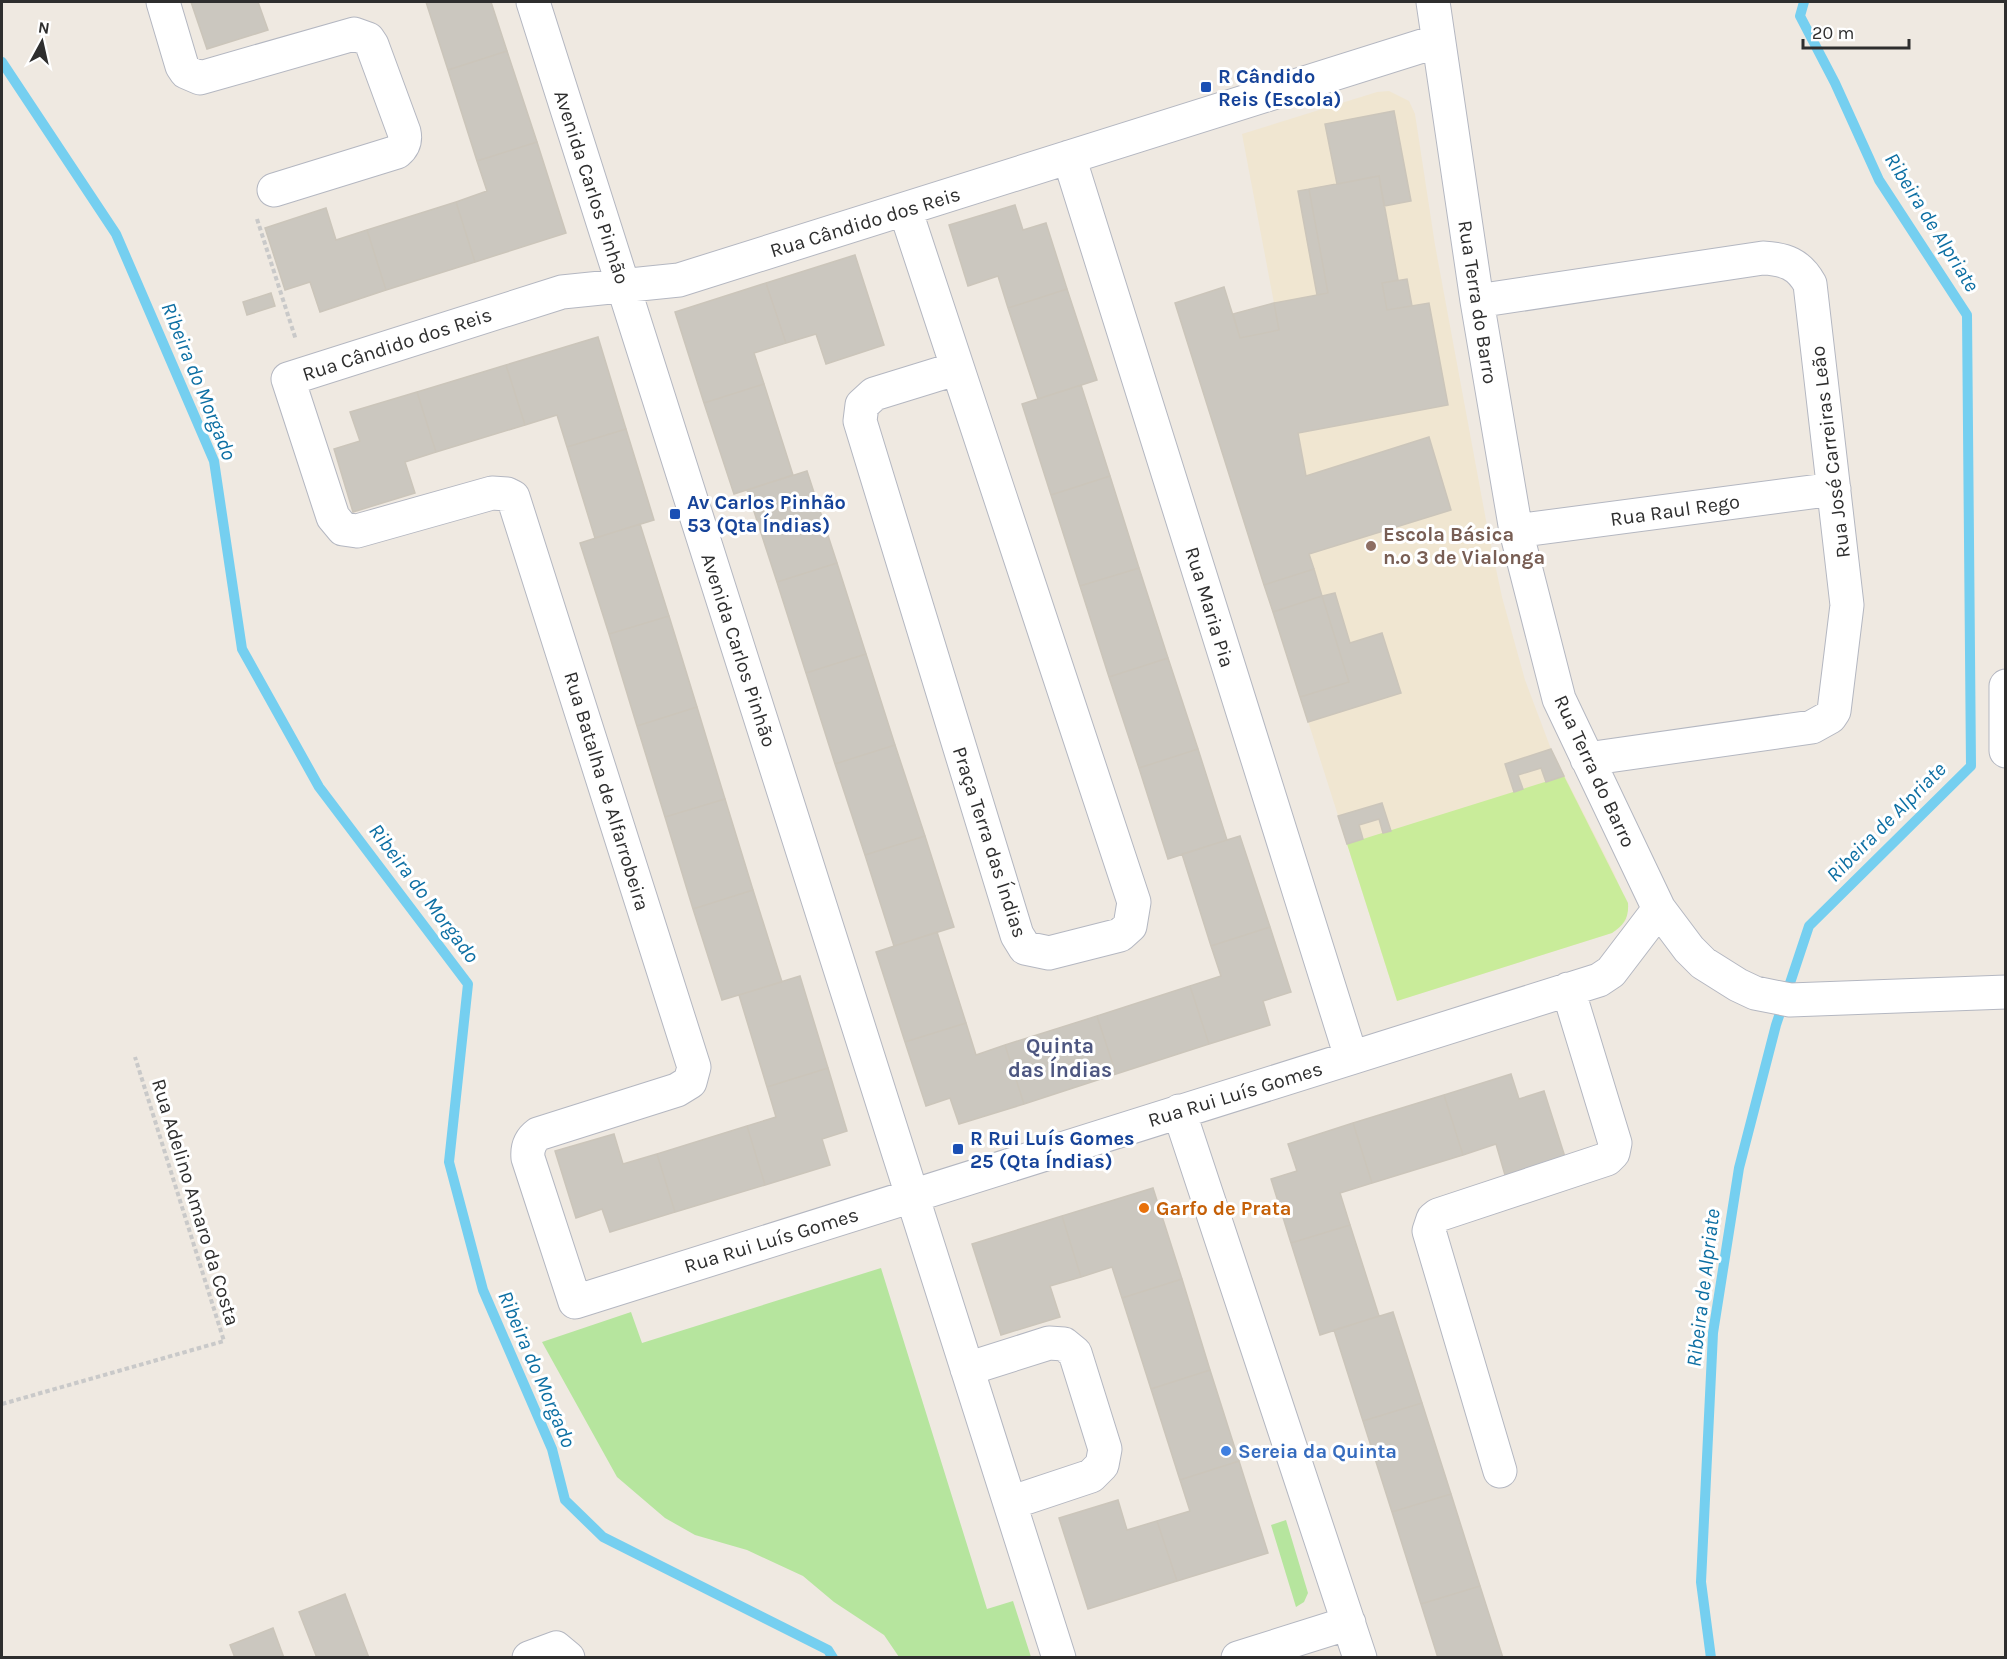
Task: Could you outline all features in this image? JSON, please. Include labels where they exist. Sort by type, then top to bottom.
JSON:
[{"type":"street","points":[[163,2],[182,66],[192,76],[209,76],[354,34],[368,39],[372,45],[404,132],[405,138],[401,149],[398,152],[274,190]]},
{"type":"street","name":"Avenida Carlos Pinhão","points":[[533,2],[1059,1658]]},
{"type":"street","name":"Rua Terra do Barro","points":[[1433,2],[1477,300],[1516,531],[1559,699],[1659,909],[1703,963],[1738,985],[1774,998],[1790,1000],[2006,992]]},
{"type":"street","name":"Rua Cândido dos Reis","points":[[298,376],[562,292],[680,280],[1438,41]]},
{"type":"street","name":"Rua Maria Pia","points":[[1069,157],[1351,1057]]},
{"type":"street","name":"Praça Terra das Índias","points":[[904,209],[955,369],[1134,902],[1130,926],[1120,935],[1049,953],[1025,948],[1017,935],[860,421],[862,405],[874,394],[955,369]]},
{"type":"street","name":"Rua José Carreiras Leão","points":[[1477,300],[1763,258],[1791,262],[1803,273],[1810,284],[1847,611],[1838,701],[1830,717],[1812,727],[1587,759]]},
{"type":"street","name":"Rua Batalha de Alfarrobeira","points":[[298,376],[333,518],[343,530],[357,531],[492,493],[507,494],[513,498],[694,1067],[690,1082],[677,1090],[538,1134],[532,1138],[527,1151],[528,1158],[575,1302]]},
{"type":"street","name":"Rua Raul Rego","points":[[1516,531],[1834,489]]},
{"type":"street","points":[[2006,686],[2006,751]]},
{"type":"street","name":"Rua Rui Luís Gomes","points":[[575,1302],[1599,980],[1611,972],[1659,909]]},
{"type":"street","points":[[1500,1471],[1429,1231],[1433,1219],[1438,1215],[1608,1159],[1613,1153],[1615,1143],[1568,989]]},
{"type":"street","points":[[1179,1111],[1360,1658]]},
{"type":"street","points":[[967,1369],[1049,1343],[1064,1344],[1076,1353],[1105,1449],[1102,1466],[1091,1476],[1010,1503]]},
{"type":"street","points":[[1238,1658],[1348,1623]]},
{"type":"street","points":[[529,1658],[556,1648],[568,1658]]},
{"type":"path","points":[[274,190],[258,196],[264,215],[256,222],[298,376]]},
{"type":"path","name":"Rua Adelino Amaro da Costa","points":[[2,1404],[224,1341],[135,1057]]},
{"type":"shaded area","name":"Escola Básica n.º 3 de Vialonga","points":[[1389,91],[1409,101],[1415,114],[1435,245],[1488,531],[1502,597],[1525,680],[1551,749],[1614,873],[1628,908],[1626,920],[1612,933],[1397,1001],[1175,303],[1224,287],[1233,314],[1274,303],[1242,134],[1377,92]]},
{"type":"green space","points":[[1564,776],[1628,903],[1628,913],[1623,924],[1612,933],[1397,1001],[1347,844]]},
{"type":"green space","points":[[881,1268],[987,1609],[1013,1601],[1031,1657],[899,1657],[884,1635],[834,1602],[803,1576],[747,1550],[695,1535],[665,1518],[617,1477],[542,1342],[631,1312],[642,1343]]},
{"type":"green space","points":[[1286,1520],[1308,1593],[1304,1602],[1296,1607],[1271,1525]]},
{"type":"building","points":[[191,2],[258,2],[268,30],[207,49]]},
{"type":"building","points":[[426,2],[491,2],[507,51],[448,70]]},
{"type":"building","points":[[507,51],[537,142],[477,161],[448,70]]},
{"type":"building","points":[[1394,111],[1411,201],[1384,206],[1379,176],[1337,184],[1325,124]]},
{"type":"building","points":[[537,142],[566,233],[475,262],[456,202],[487,191],[477,161]]},
{"type":"building","points":[[1379,176],[1398,280],[1382,283],[1387,310],[1429,303],[1448,405],[1298,433],[1306,476],[1429,437],[1451,510],[1309,554],[1314,569],[1264,585],[1175,303],[1224,287],[1240,338],[1279,330],[1274,303],[1328,293],[1309,189]]},
{"type":"building","points":[[1309,189],[1328,293],[1317,295],[1298,191]]},
{"type":"building","points":[[456,202],[475,262],[386,290],[367,230]]},
{"type":"building","points":[[1015,205],[1023,230],[1046,223],[1067,289],[1008,308],[998,276],[968,286],[949,225]]},
{"type":"building","points":[[326,208],[336,240],[367,230],[386,290],[320,312],[310,282],[285,290],[265,228]]},
{"type":"building","points":[[855,255],[884,345],[826,364],[816,334],[786,343],[766,283]]},
{"type":"building","points":[[1407,279],[1412,306],[1387,310],[1382,283]]},
{"type":"building","points":[[766,283],[786,343],[754,353],[764,384],[704,403],[675,312]]},
{"type":"building","points":[[1067,289],[1097,380],[1038,399],[1008,308]]},
{"type":"building","points":[[271,293],[275,306],[247,315],[243,302]]},
{"type":"building","points":[[1274,303],[1279,330],[1240,338],[1233,314]]},
{"type":"building","points":[[598,337],[626,429],[567,447],[557,415],[525,425],[506,365]]},
{"type":"building","points":[[506,365],[525,425],[436,452],[417,392]]},
{"type":"building","points":[[764,384],[793,475],[734,494],[704,403]]},
{"type":"building","points":[[1081,385],[1110,476],[1051,495],[1022,404]]},
{"type":"building","points":[[417,392],[436,452],[405,462],[415,493],[353,512],[334,449],[360,441],[350,412]]},
{"type":"building","points":[[626,429],[654,520],[595,538],[567,447]]},
{"type":"building","points":[[807,471],[837,563],[777,582],[747,490]]},
{"type":"building","points":[[1110,476],[1139,568],[1080,586],[1051,495]]},
{"type":"building","points":[[640,524],[669,616],[609,634],[580,543]]},
{"type":"building","points":[[837,563],[866,654],[806,673],[777,582]]},
{"type":"building","points":[[1139,568],[1168,658],[1109,677],[1080,586]]},
{"type":"building","points":[[1314,569],[1322,596],[1273,612],[1264,585]]},
{"type":"building","points":[[1335,593],[1350,643],[1382,633],[1401,693],[1308,722],[1300,697],[1349,682],[1322,596]]},
{"type":"building","points":[[1322,596],[1349,682],[1300,697],[1273,612]]},
{"type":"building","points":[[669,616],[697,707],[637,726],[609,634]]},
{"type":"building","points":[[866,654],[895,745],[835,764],[806,673]]},
{"type":"building","points":[[1168,658],[1198,749],[1139,768],[1109,677]]},
{"type":"building","points":[[697,707],[725,799],[665,817],[637,726]]},
{"type":"building","points":[[895,745],[925,836],[865,855],[835,764]]},
{"type":"building","points":[[1198,749],[1227,840],[1168,859],[1139,768]]},
{"type":"building","points":[[1551,749],[1564,776],[1546,782],[1541,768],[1518,775],[1523,789],[1514,792],[1505,764]]},
{"type":"building","points":[[725,799],[753,890],[693,909],[665,817]]},
{"type":"building","points":[[1382,803],[1391,831],[1383,833],[1379,819],[1359,825],[1363,839],[1347,844],[1338,816]]},
{"type":"building","points":[[925,836],[954,927],[894,946],[865,855]]},
{"type":"building","points":[[1240,836],[1270,927],[1211,946],[1182,854]]},
{"type":"building","points":[[753,890],[782,982],[722,1000],[693,909]]},
{"type":"building","points":[[1270,927],[1291,992],[1263,1001],[1270,1025],[1209,1044],[1190,986],[1221,976],[1211,946]]},
{"type":"building","points":[[937,932],[966,1023],[905,1042],[876,952]]},
{"type":"building","points":[[800,976],[828,1068],[767,1087],[739,995]]},
{"type":"building","points":[[1190,986],[1209,1044],[1116,1074],[1097,1016]]},
{"type":"building","points":[[1097,1016],[1116,1074],[1024,1104],[1005,1045]]},
{"type":"building","points":[[966,1023],[976,1055],[1005,1045],[1024,1104],[959,1124],[950,1098],[926,1106],[905,1042]]},
{"type":"building","points":[[828,1068],[847,1131],[822,1139],[830,1165],[765,1185],[747,1126],[776,1117],[767,1087]]},
{"type":"building","points":[[1511,1074],[1519,1099],[1544,1091],[1565,1157],[1505,1175],[1496,1144],[1463,1155],[1444,1095]]},
{"type":"building","points":[[1444,1095],[1463,1155],[1372,1183],[1353,1123]]},
{"type":"building","points":[[1353,1123],[1372,1183],[1340,1193],[1350,1225],[1291,1243],[1271,1179],[1297,1171],[1288,1144]]},
{"type":"building","points":[[747,1126],[765,1185],[675,1212],[657,1154]]},
{"type":"building","points":[[614,1134],[623,1164],[657,1154],[675,1212],[610,1232],[602,1209],[576,1218],[555,1151]]},
{"type":"building","points":[[1153,1188],[1182,1279],[1122,1298],[1112,1267],[1081,1277],[1062,1216]]},
{"type":"building","points":[[1062,1216],[1081,1277],[1050,1286],[1060,1317],[1001,1335],[972,1244]]},
{"type":"building","points":[[1350,1225],[1379,1316],[1320,1335],[1291,1243]]},
{"type":"building","points":[[1182,1279],[1210,1370],[1151,1389],[1122,1298]]},
{"type":"building","points":[[1393,1312],[1422,1403],[1363,1421],[1334,1330]]},
{"type":"building","points":[[1210,1370],[1239,1461],[1180,1480],[1151,1389]]},
{"type":"building","points":[[1422,1403],[1451,1494],[1392,1512],[1363,1421]]},
{"type":"building","points":[[1239,1461],[1268,1553],[1177,1581],[1157,1521],[1190,1511],[1180,1480]]},
{"type":"building","points":[[1451,1494],[1480,1586],[1421,1604],[1392,1512]]},
{"type":"building","points":[[1118,1500],[1127,1530],[1157,1521],[1177,1581],[1088,1609],[1059,1518]]},
{"type":"building","points":[[1480,1586],[1503,1658],[1438,1658],[1421,1604]]},
{"type":"building","points":[[345,1594],[369,1658],[317,1658],[299,1612]]},
{"type":"building","points":[[273,1628],[284,1658],[235,1658],[230,1645]]},
{"type":"waterway","name":"Ribeira de Alpriate","points":[[1711,1658],[1701,1582],[1713,1333],[1739,1168],[1776,1025],[1809,926],[1971,766],[1967,315],[1879,180],[1835,83],[1800,16],[1804,2]]},
{"type":"waterway","name":"Ribeira do Morgado","points":[[2,62],[116,234],[214,461],[242,649],[319,787],[468,984],[449,1162],[483,1290],[552,1449],[565,1500],[603,1537],[828,1650],[833,1658]]},
{"type":"place","name":"R Cândido Reis (Escola)","points":[[1206,87]]},
{"type":"place","name":"Av Carlos Pinhão 53 (Qta Índias)","points":[[675,514]]},
{"type":"place","name":"Escola Básica n.º 3 de Vialonga","points":[[1371,546]]},
{"type":"place","name":"R Rui Luís Gomes 25 (Qta Índias)","points":[[958,1149]]},
{"type":"place","name":"Garfo de Prata","points":[[1144,1208]]},
{"type":"place","name":"Sereia da Quinta","points":[[1226,1451]]},
{"type":"district","name":"Quinta das Índias","points":[[1060,1058]]}]
